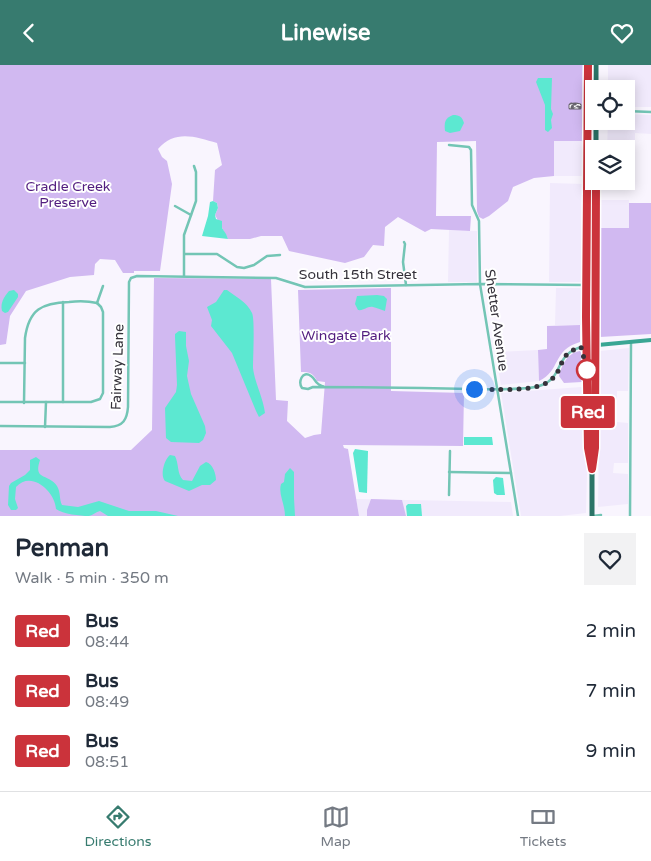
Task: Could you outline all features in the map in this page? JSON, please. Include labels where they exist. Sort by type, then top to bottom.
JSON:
[{"type":"highway","points":[[588,65],[588,140]]},
{"type":"highway","points":[[596,65],[596,80]]},
{"type":"highway","points":[[592,190],[587,221],[586,285],[588,448],[592,469]]},
{"type":"highway","points":[[592,516],[592,469],[595,448],[595,225],[592,222],[593,190]]},
{"type":"highway","points":[[587,221],[591,228],[591,247],[595,249]]},
{"type":"street","points":[[635,111],[651,112]]},
{"type":"street","name":"Shetter Avenue","points":[[450,145],[469,147],[471,150],[472,205],[479,221],[480,284],[518,516]]},
{"type":"street","points":[[184,276],[184,235],[196,194],[196,171],[194,166]]},
{"type":"street","points":[[175,206],[191,215]]},
{"type":"street","points":[[404,242],[403,262],[406,285]]},
{"type":"street","points":[[185,254],[217,255],[237,267],[244,268],[254,265],[267,256],[280,255]]},
{"type":"street","name":"South 15th Street","points":[[132,278],[137,276],[184,276],[276,278],[305,287],[480,284],[586,285]]},
{"type":"street","name":"Fairway Lane","points":[[0,426],[116,427],[125,420],[128,407],[129,282],[132,278]]},
{"type":"street","points":[[97,303],[103,286]]},
{"type":"street","points":[[63,302],[63,402]]},
{"type":"street","points":[[0,402],[24,403],[95,402],[100,399],[103,393],[103,312],[97,303],[63,302],[48,304],[35,313],[26,329],[24,403]]},
{"type":"street","points":[[324,387],[308,375],[300,379],[302,388],[498,389],[542,385],[554,376],[561,360],[574,349],[594,345],[651,340]]},
{"type":"street","points":[[630,516],[631,341]]},
{"type":"street","points":[[0,363],[24,363]]},
{"type":"street","points":[[311,388],[314,381]]},
{"type":"street","points":[[45,427],[46,402]]},
{"type":"street","points":[[449,495],[450,451]]},
{"type":"street","points":[[449,473],[511,473]]},
{"type":"street","points":[[592,516],[601,515]]},
{"type":"shaded area","points":[[608,65],[651,65],[651,107],[635,107],[635,80],[608,80]]},
{"type":"shaded area","points":[[538,78],[552,78],[552,128],[548,132],[545,130],[545,105],[536,82]]},
{"type":"shaded area","points":[[635,114],[651,115],[651,134],[635,133],[635,140],[607,140],[608,130],[635,130]]},
{"type":"shaded area","points":[[453,115],[460,117],[464,123],[460,131],[450,133],[445,131],[445,123],[448,117]]},
{"type":"shaded area","points":[[554,141],[582,141],[583,176],[554,176]]},
{"type":"shaded area","points":[[550,183],[583,184],[582,282],[549,282]]},
{"type":"shaded area","points":[[601,200],[629,200],[629,228],[601,228]]},
{"type":"shaded area","points":[[210,202],[217,203],[218,208],[215,215],[216,219],[222,221],[222,228],[228,239],[202,236]]},
{"type":"shaded area","points":[[449,230],[477,231],[477,282],[448,282]]},
{"type":"shaded area","points":[[556,288],[582,288],[582,325],[555,325]]},
{"type":"shaded area","points":[[14,290],[18,297],[8,312],[5,313],[2,311],[3,300],[9,291]]},
{"type":"shaded area","points":[[224,290],[227,290],[241,300],[252,313],[254,330],[253,368],[265,413],[259,417],[232,353],[211,326],[212,320],[207,307],[216,302]]},
{"type":"shaded area","points":[[357,296],[384,296],[387,299],[385,311],[375,307],[358,310],[355,304]]},
{"type":"shaded area","points":[[179,331],[186,332],[189,361],[187,376],[191,394],[205,426],[206,433],[203,440],[199,443],[171,442],[166,438],[165,408],[176,392],[175,334]]},
{"type":"shaded area","points":[[629,348],[628,391],[617,391],[617,422],[628,423],[628,463],[614,463],[613,473],[628,474],[628,504],[598,507],[600,351]]},
{"type":"shaded area","points":[[538,350],[539,381],[501,385],[495,352]]},
{"type":"shaded area","points":[[581,387],[584,389],[583,426],[587,474],[586,513],[560,516],[521,516],[501,393]]},
{"type":"shaded area","points":[[464,437],[492,437],[493,445],[464,445]]},
{"type":"shaded area","points":[[355,449],[368,451],[367,493],[359,492],[353,453]]},
{"type":"shaded area","points":[[170,455],[175,456],[183,480],[192,481],[200,466],[206,462],[215,472],[216,480],[210,485],[202,485],[189,491],[165,481],[163,468]]},
{"type":"shaded area","points":[[36,457],[40,460],[38,471],[57,486],[62,505],[78,507],[99,501],[129,511],[156,511],[178,516],[108,516],[100,511],[89,516],[67,513],[56,509],[55,502],[41,485],[28,481],[22,482],[16,487],[15,499],[18,508],[11,510],[8,505],[9,486],[30,470],[30,460]]},
{"type":"shaded area","points":[[290,468],[294,472],[295,516],[285,516],[280,488],[284,482],[285,474]]},
{"type":"shaded area","points":[[496,477],[503,478],[505,495],[494,493],[493,480]]},
{"type":"shaded area","points":[[356,499],[511,502],[513,516],[359,516]]},
{"type":"shaded area","points":[[408,504],[421,504],[422,516],[407,516],[406,506]]},
{"type":"green space","name":"Cradle Creek Preserve","points":[[0,65],[583,65],[582,141],[554,141],[554,176],[534,178],[513,187],[508,201],[483,219],[479,217],[477,211],[476,141],[437,142],[436,216],[471,216],[470,231],[431,229],[425,232],[398,217],[385,227],[384,246],[373,245],[364,257],[345,263],[289,251],[282,236],[228,239],[215,215],[218,208],[217,203],[213,201],[215,170],[222,165],[217,143],[186,136],[171,139],[158,149],[162,157],[167,161],[172,184],[160,271],[123,273],[115,260],[100,259],[95,264],[94,275],[70,277],[26,291],[10,316],[6,344],[0,345]]},
{"type":"green space","points":[[629,203],[651,203],[651,334],[600,337],[601,228],[629,228]]},
{"type":"green space","name":"Wingate Park","points":[[154,278],[271,279],[276,400],[288,401],[287,421],[305,438],[321,434],[325,382],[317,381],[311,373],[301,372],[298,290],[391,288],[391,391],[464,393],[463,446],[343,445],[344,448],[348,449],[359,516],[0,516],[0,450],[131,450],[152,430]]},
{"type":"green space","points":[[580,325],[580,342],[565,350],[551,372],[539,381],[538,350],[547,349],[547,326]]},
{"type":"green space","points":[[580,351],[582,354],[580,372],[582,382],[564,383],[559,376],[564,364],[568,357]]},
{"type":"green space","points":[[371,499],[402,500],[406,516],[367,516]]},
{"type":"railway","points":[[577,105],[572,108],[570,106],[571,105],[572,105],[573,104],[580,105],[580,108],[570,108],[570,105],[572,104],[573,105],[574,106],[575,106],[576,107],[577,108],[578,108],[579,108],[580,105],[577,105]]},
{"type":"bus line","name":"Red","points":[[587,140],[588,65]]},
{"type":"bus line","name":"Red","points":[[587,190],[588,448],[592,469],[595,448],[596,190]]},
{"type":"route","points":[[474,389],[537,387],[554,376],[561,360],[567,353],[581,347],[587,370]]}]
